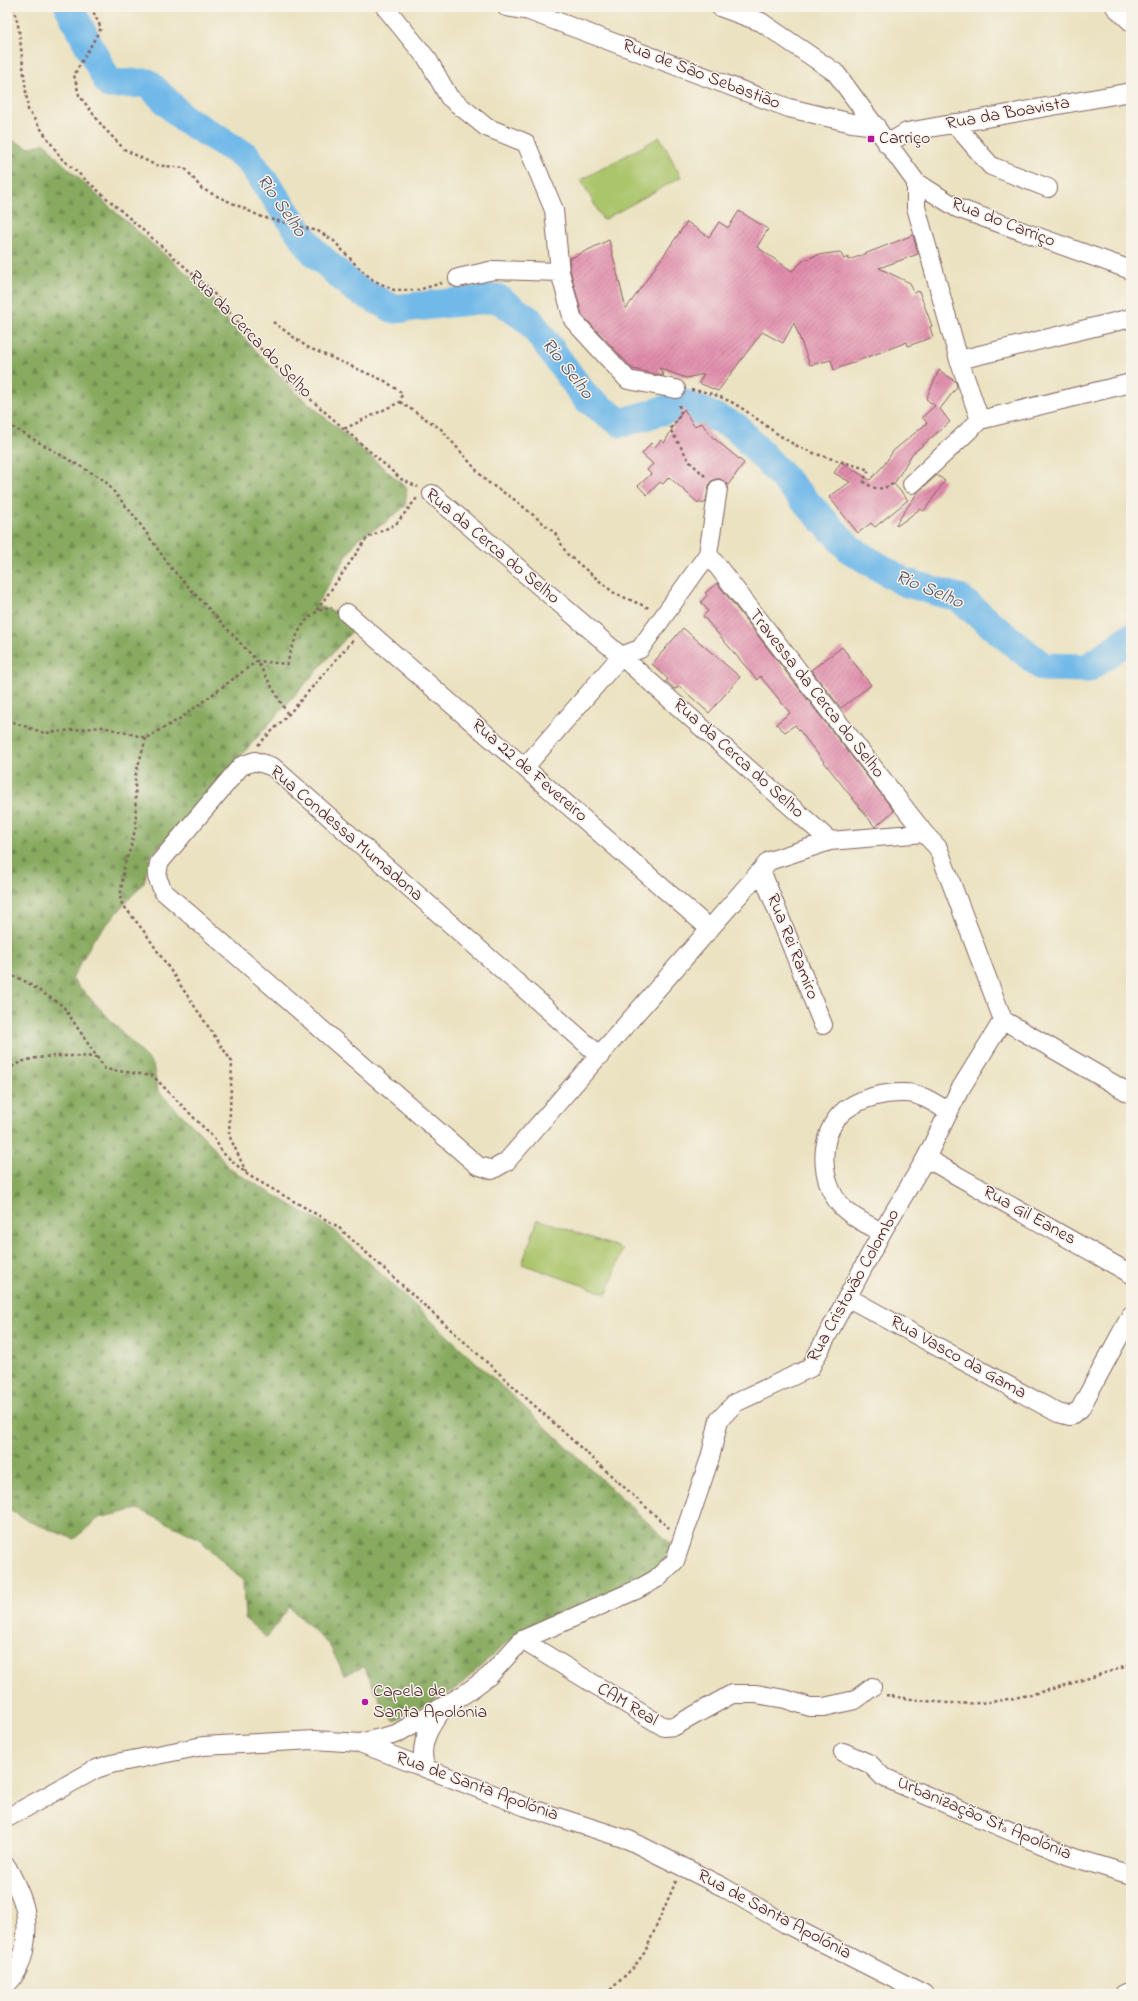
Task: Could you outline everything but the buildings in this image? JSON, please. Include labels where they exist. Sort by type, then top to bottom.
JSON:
[{"type":"street","points":[[386,7],[428,60],[449,97],[486,127],[526,143],[554,210],[560,272],[573,320],[628,380],[676,389]]},
{"type":"street","name":"Rua de São Sebastião","points":[[506,7],[529,9],[789,108],[852,123],[876,126]]},
{"type":"street","points":[[720,7],[761,22],[836,73],[916,182],[916,207],[959,360],[980,420]]},
{"type":"street","points":[[1115,7],[1131,22]]},
{"type":"street","name":"Rua da Boavista","points":[[887,144],[907,132],[1131,92]]},
{"type":"street","points":[[954,123],[991,166],[1048,188]]},
{"type":"street","name":"Rua do Carriço","points":[[916,182],[957,208],[1131,270]]},
{"type":"street","points":[[458,278],[494,270],[560,272]]},
{"type":"street","points":[[959,360],[1131,318]]},
{"type":"street","points":[[907,484],[980,420],[1131,383]]},
{"type":"street","points":[[525,766],[621,656],[640,649],[708,554],[718,489]]},
{"type":"street","name":"Rua da Cerca do Selho","points":[[428,492],[621,656],[830,841]]},
{"type":"street","name":"Travessa da Cerca do Selho","points":[[708,554],[924,833]]},
{"type":"street","name":"Rua 22 de Fevereiro","points":[[347,613],[525,766],[710,929]]},
{"type":"street","name":"Rua Condessa Mumadona","points":[[255,761],[273,767],[600,1056],[506,1162],[492,1170],[477,1165],[163,890],[157,877],[159,863],[241,766],[255,761]]},
{"type":"street","points":[[600,1056],[769,860],[830,841],[924,833],[938,848],[1003,1020],[1131,1094]]},
{"type":"street","name":"Rua Rei Ramiro","points":[[761,870],[823,1024]]},
{"type":"street","name":"Rua Cristovão Colombo","points":[[360,1743],[396,1734],[466,1693],[489,1676],[522,1640],[638,1589],[656,1579],[675,1561],[710,1458],[719,1420],[735,1403],[810,1368],[882,1232],[926,1158],[959,1091],[1003,1020]]},
{"type":"street","points":[[882,1232],[852,1216],[841,1206],[832,1194],[826,1180],[824,1166],[828,1137],[834,1124],[844,1111],[855,1104],[880,1094],[906,1092],[918,1095],[949,1112]]},
{"type":"street","name":"Rua Gil Eanes","points":[[926,1158],[1131,1274]]},
{"type":"street","name":"Rua Vasco da Gama","points":[[847,1297],[1058,1413],[1070,1416],[1080,1408],[1131,1315]]},
{"type":"street","name":"CAM Real","points":[[522,1640],[664,1727],[675,1726],[732,1694],[756,1694],[785,1699],[810,1707],[824,1707],[856,1700],[872,1686]]},
{"type":"street","name":"Rua Cristovão Colombo","points":[[397,1757],[400,1746],[410,1734],[444,1706]]},
{"type":"street","name":"Rua Cristovão Colombo","points":[[426,1768],[422,1758],[423,1744],[444,1706]]},
{"type":"street","name":"Rua de Santa Apolónia","points":[[7,1818],[96,1769],[111,1764],[203,1746],[236,1743],[314,1740],[360,1743],[526,1807],[629,1840],[723,1887],[786,1924],[924,1994]]},
{"type":"street","name":"Urbanização Stª Apolónia","points":[[843,1752],[870,1764],[883,1777],[1069,1856],[1131,1875]]},
{"type":"street","points":[[7,1867],[25,1910],[26,1936],[20,1962],[11,1980],[7,1984]]},
{"type":"street","points":[[1124,1994],[1131,1991]]},
{"type":"path","name":"Rua da Cerca do Selho","points":[[14,7],[19,30],[28,110],[61,158],[210,289],[282,374],[401,479],[428,492]]},
{"type":"path","points":[[91,7],[101,28],[74,75],[79,95],[102,127],[124,149],[155,165],[185,168],[202,189],[262,217],[318,231],[334,241],[357,266],[373,280],[394,290],[418,290],[458,278]]},
{"type":"path","points":[[273,322],[307,347],[385,381],[402,393],[400,402]]},
{"type":"path","points":[[676,389],[706,391],[736,403],[791,443],[818,454],[868,470],[864,481],[871,487],[884,489],[896,483],[907,484]]},
{"type":"path","points":[[344,429],[400,402]]},
{"type":"path","points":[[400,402],[441,429],[486,481],[515,500],[555,533],[567,554],[614,593],[643,604],[663,616]]},
{"type":"path","points":[[681,414],[670,429],[690,462],[718,489]]},
{"type":"path","points":[[7,424],[104,480],[135,517],[172,569],[257,661],[288,715]]},
{"type":"path","points":[[7,720],[44,733],[103,727],[146,738],[181,718],[257,661],[287,664],[296,632],[317,611],[367,538],[396,524],[428,492]]},
{"type":"path","points":[[317,611],[331,608],[347,613]]},
{"type":"path","points":[[255,761],[256,747],[288,715],[364,627]]},
{"type":"path","points":[[146,738],[135,777],[136,826],[124,866],[120,901],[146,934],[232,1062],[229,1135],[248,1175]]},
{"type":"path","points":[[7,974],[22,980],[63,1006],[105,1068],[153,1076],[214,1138],[223,1153],[248,1175],[338,1226],[682,1539]]},
{"type":"path","points":[[7,1071],[12,1066],[49,1055],[98,1057]]},
{"type":"path","points":[[872,1686],[885,1695],[943,1703],[980,1703],[1043,1692],[1131,1665]]},
{"type":"path","points":[[606,1994],[633,1968],[645,1952],[682,1867]]},
{"type":"green space","points":[[660,137],[681,177],[603,220],[581,180]]},
{"type":"green space","points":[[7,138],[29,148],[45,143],[59,160],[121,217],[208,292],[228,321],[292,389],[407,488],[405,506],[385,523],[358,538],[316,605],[339,614],[354,629],[151,856],[144,882],[93,940],[72,979],[153,1065],[158,1091],[210,1143],[230,1169],[334,1230],[671,1544],[659,1569],[515,1635],[457,1688],[395,1721],[383,1707],[364,1667],[344,1675],[330,1646],[289,1607],[267,1638],[245,1619],[243,1581],[198,1538],[138,1509],[99,1518],[74,1539],[28,1521],[7,1508]]},
{"type":"green space","points":[[538,1219],[623,1249],[607,1294],[522,1264]]},
{"type":"waterway","name":"Rio Selho","points":[[69,7],[109,84],[148,83],[183,118],[247,157],[313,251],[354,288],[394,309],[497,298],[530,321],[586,398],[621,423],[685,404],[736,427],[851,550],[904,582],[959,598],[1043,667],[1088,668],[1131,637]]},
{"type":"place","name":"Carriço","points":[[871,139]]},
{"type":"place","name":"Capela de Santa Apolónia","points":[[365,1702]]}]
